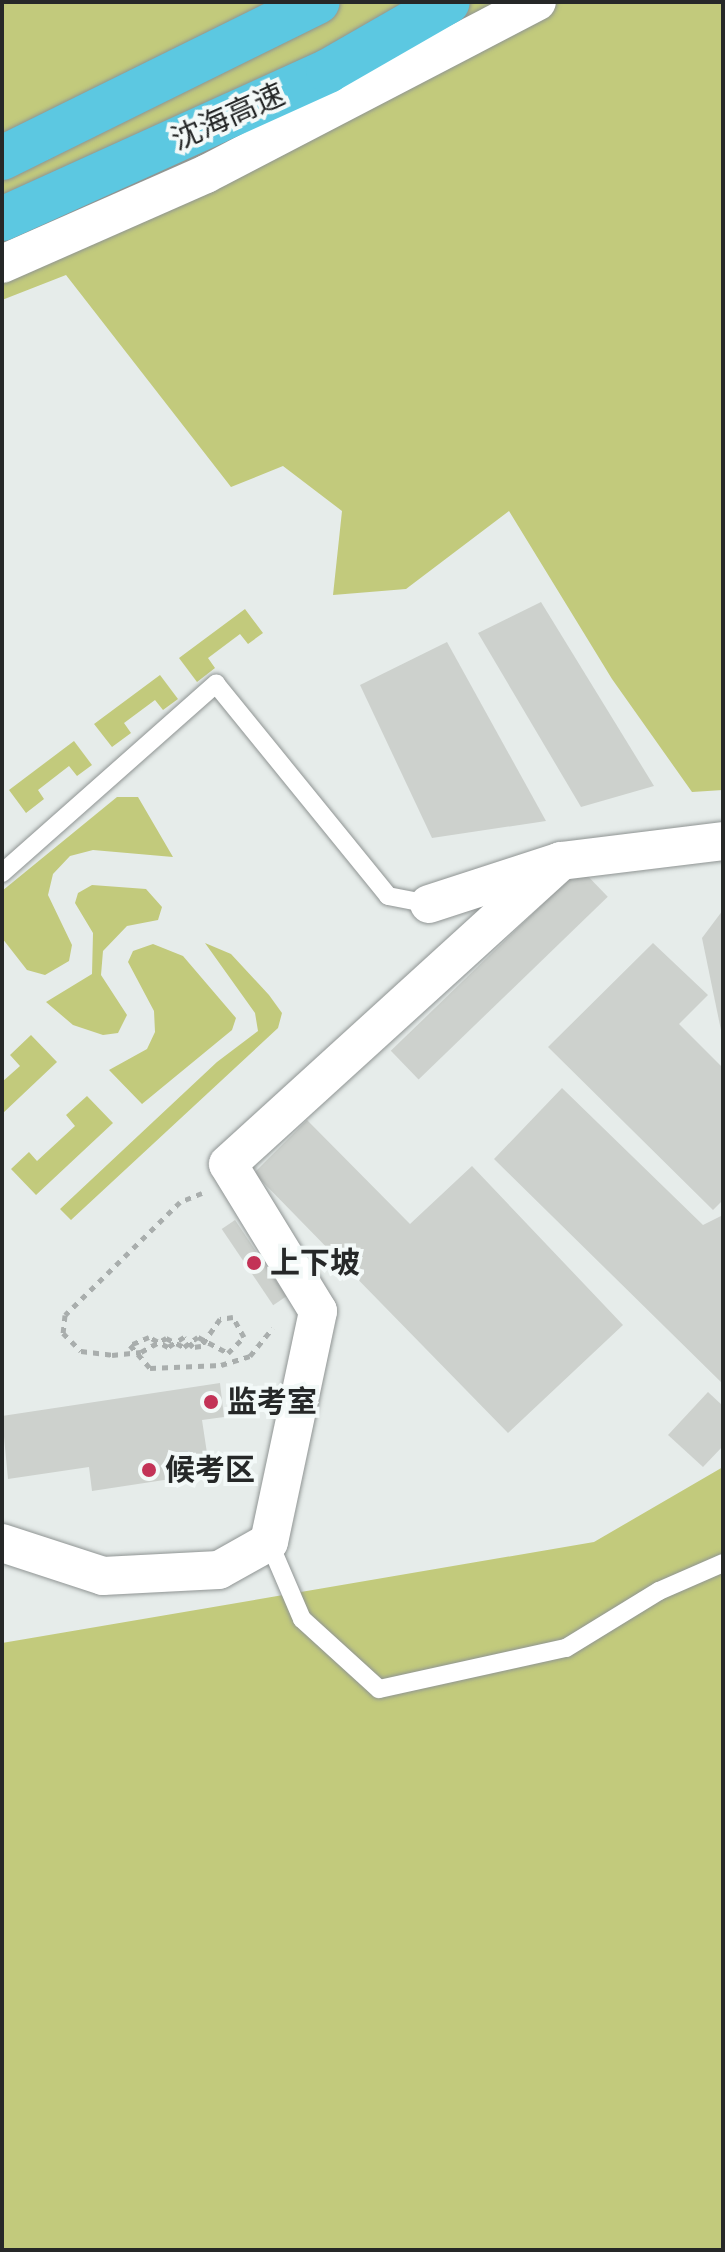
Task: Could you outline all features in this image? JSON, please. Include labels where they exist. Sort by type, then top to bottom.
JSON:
[{"type":"highway","name":"沈海高速","points":[[2,158],[318,2]]},
{"type":"highway","name":"沈海高速","points":[[2,219],[328,71],[448,2]]},
{"type":"street","points":[[2,264],[206,174],[537,2]]},
{"type":"street","points":[[429,904],[561,861],[723,841]]},
{"type":"street","points":[[2,1543],[103,1576],[219,1570],[269,1542],[318,1311],[228,1164],[561,861]]},
{"type":"lane","points":[[2,873],[216,684],[388,896],[429,904]]},
{"type":"lane","points":[[269,1542],[302,1619],[379,1689],[566,1648],[659,1591],[723,1563]]},
{"type":"path","points":[[134,1353],[135,1339],[149,1337],[155,1343],[161,1348],[168,1347],[171,1342],[175,1338],[184,1337],[193,1347],[201,1346],[204,1341],[205,1337],[211,1328],[220,1319],[233,1317],[244,1337],[228,1353],[218,1350],[204,1341],[198,1337],[189,1342],[184,1347],[178,1347],[166,1338],[161,1339],[156,1344],[151,1348],[134,1353],[81,1351],[67,1342],[60,1325],[190,1194],[204,1193],[213,1203]]},
{"type":"path","points":[[134,1353],[150,1368],[221,1365],[260,1347],[278,1318]]},
{"type":"green space","points":[[2,2],[723,2],[723,790],[692,792],[612,679],[509,511],[406,589],[333,595],[342,511],[283,466],[231,487],[66,275],[2,300]]},
{"type":"green space","points":[[245,609],[263,633],[248,644],[240,634],[208,658],[215,668],[197,682],[179,658]]},
{"type":"green space","points":[[160,675],[178,699],[163,710],[155,700],[124,723],[131,733],[112,747],[94,724]]},
{"type":"green space","points":[[74,741],[92,765],[77,776],[69,766],[38,790],[44,799],[26,813],[9,790]]},
{"type":"green space","points":[[117,797],[138,797],[173,857],[93,850],[70,856],[53,874],[48,895],[72,945],[69,961],[45,975],[27,970],[2,938],[2,891]]},
{"type":"green space","points":[[92,885],[146,889],[162,907],[158,920],[127,926],[103,951],[101,975],[127,1015],[118,1033],[103,1035],[73,1025],[46,1002],[92,974],[93,933],[75,903],[78,893]]},
{"type":"green space","points":[[205,943],[231,954],[269,995],[282,1013],[278,1028],[71,1220],[60,1209],[217,1062],[258,1031],[255,1013]]},
{"type":"green space","points":[[153,944],[183,956],[236,1018],[232,1030],[142,1104],[109,1070],[147,1049],[155,1032],[154,1011],[128,962],[133,951]]},
{"type":"green space","points":[[31,1035],[57,1062],[2,1114],[2,1082],[20,1066],[10,1055]]},
{"type":"green space","points":[[87,1096],[113,1123],[36,1195],[11,1169],[29,1152],[37,1161],[75,1126],[66,1115]]},
{"type":"green space","points":[[723,1467],[723,2250],[2,2250],[2,1643],[594,1542]]},
{"type":"building","points":[[541,602],[654,786],[581,807],[478,633]]},
{"type":"building","points":[[447,642],[546,821],[432,838],[360,685]]},
{"type":"building","points":[[580,868],[608,897],[419,1079],[391,1051]]},
{"type":"building","points":[[723,910],[723,1035],[722,1035],[702,938]]},
{"type":"building","points":[[653,943],[708,995],[679,1024],[723,1068],[723,1200],[713,1210],[548,1047]]},
{"type":"building","points":[[562,1088],[703,1225],[723,1215],[723,1384],[494,1159]]},
{"type":"building","points":[[307,1120],[410,1224],[472,1166],[623,1325],[508,1433],[254,1173]]},
{"type":"building","name":"上下坡","points":[[235,1220],[286,1296],[273,1305],[222,1229]]},
{"type":"building","points":[[220,1383],[224,1417],[202,1420],[210,1473],[92,1491],[89,1467],[8,1479],[2,1416]]},
{"type":"building","points":[[708,1392],[723,1406],[723,1446],[703,1467],[668,1435]]},
{"type":"place","name":"上下坡","points":[[254,1263]]},
{"type":"place","name":"监考室","points":[[211,1402]]},
{"type":"place","name":"候考区","points":[[149,1470]]}]
